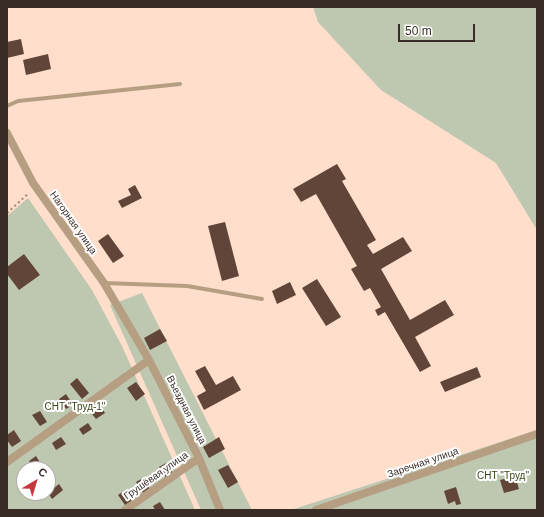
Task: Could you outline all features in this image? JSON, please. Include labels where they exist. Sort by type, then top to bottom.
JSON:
[{"type":"street","name":"Нагорная улица","points":[[7,133],[34,185],[104,283],[127,324]]},
{"type":"street","name":"Въездная улица","points":[[127,324],[149,360],[199,458],[220,510]]},
{"type":"street","points":[[7,462],[149,360]]},
{"type":"street","name":"Заречная улица","points":[[316,510],[537,434]]},
{"type":"street","name":"Грушёвая улица","points":[[125,510],[199,458]]},
{"type":"lane","points":[[7,106],[18,101],[180,84]]},
{"type":"lane","points":[[104,283],[187,286],[262,299]]},
{"type":"path","points":[[7,213],[29,193],[34,185]]},
{"type":"green space","points":[[313,7],[537,7],[537,230],[496,163],[381,90],[318,22]]},
{"type":"green space","name":"СНТ \"Труд-1\"","points":[[28,198],[92,290],[122,346],[195,510],[7,510],[7,216]]},
{"type":"green space","points":[[142,293],[252,510],[201,510],[110,305]]},
{"type":"green space","name":"СНТ \"Труд\"","points":[[537,430],[537,510],[291,510]]},
{"type":"building","points":[[21,39],[24,54],[7,58],[7,42]]},
{"type":"building","points":[[48,54],[51,69],[26,75],[23,60]]},
{"type":"building","points":[[337,164],[346,179],[342,181],[376,240],[367,245],[373,254],[403,237],[412,251],[381,269],[410,320],[445,300],[454,315],[415,337],[431,366],[420,372],[385,312],[378,316],[375,310],[381,307],[370,288],[364,291],[351,269],[357,266],[316,194],[301,202],[293,189]]},
{"type":"building","points":[[135,185],[142,198],[122,208],[118,201],[131,195],[128,189]]},
{"type":"building","points":[[225,222],[239,276],[222,281],[208,226]]},
{"type":"building","points":[[108,234],[124,256],[113,263],[98,241]]},
{"type":"building","points":[[24,254],[40,275],[19,290],[7,274],[7,267]]},
{"type":"building","points":[[317,279],[341,317],[326,326],[302,288]]},
{"type":"building","points":[[290,282],[296,295],[277,304],[272,291]]},
{"type":"building","points":[[160,329],[167,341],[150,350],[144,338]]},
{"type":"building","points":[[205,366],[216,385],[233,376],[241,390],[204,410],[197,396],[206,391],[195,371]]},
{"type":"building","points":[[477,367],[481,377],[445,392],[440,382]]},
{"type":"building","points":[[77,378],[89,393],[82,399],[70,384]]},
{"type":"building","points":[[136,382],[145,394],[136,401],[127,388]]},
{"type":"building","points":[[66,394],[73,405],[66,409],[59,399]]},
{"type":"building","points":[[101,407],[105,413],[96,419],[92,414]]},
{"type":"building","points":[[40,411],[47,422],[40,426],[32,415]]},
{"type":"building","points":[[88,423],[92,429],[83,435],[79,429]]},
{"type":"building","points":[[14,430],[21,441],[12,447],[7,440],[7,435]]},
{"type":"building","points":[[61,437],[66,444],[56,450],[52,443]]},
{"type":"building","points":[[219,437],[225,449],[209,458],[203,447]]},
{"type":"building","points":[[36,456],[39,461],[29,461]]},
{"type":"building","points":[[166,463],[173,473],[166,478],[159,467]]},
{"type":"building","points":[[228,465],[238,482],[228,488],[218,470]]},
{"type":"building","points":[[515,476],[519,489],[504,493],[500,480]]},
{"type":"building","points":[[143,478],[150,489],[143,493],[136,482]]},
{"type":"building","points":[[59,484],[63,490],[56,496],[56,486]]},
{"type":"building","points":[[456,487],[461,504],[456,505],[455,501],[448,504],[444,491]]},
{"type":"building","points":[[125,490],[132,501],[125,505],[118,495]]},
{"type":"building","points":[[160,502],[165,510],[155,510],[153,506]]}]
